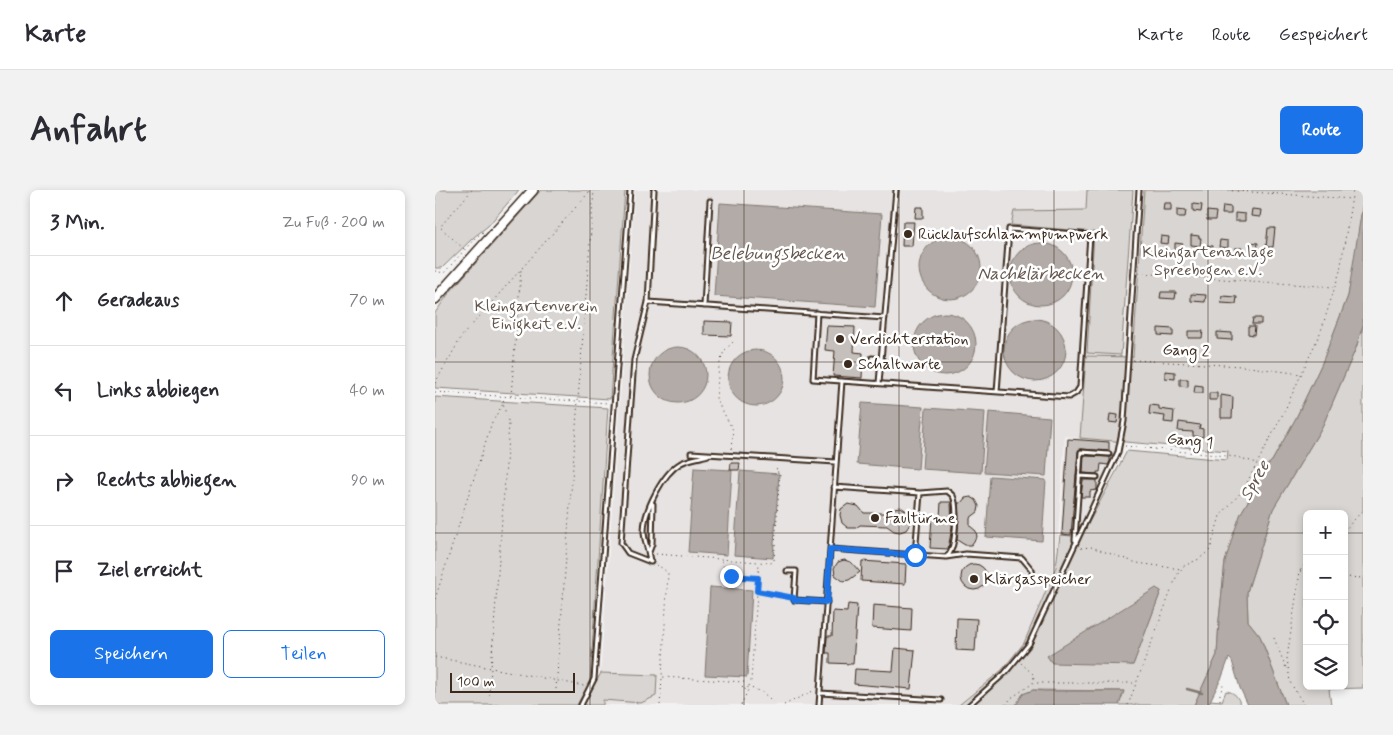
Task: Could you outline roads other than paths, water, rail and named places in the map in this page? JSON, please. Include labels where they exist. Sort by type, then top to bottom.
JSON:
[{"type":"street","points":[[435,299],[438,288],[533,190]]},
{"type":"lane","points":[[581,705],[595,679],[630,190]]},
{"type":"lane","points":[[654,190],[647,302],[634,360],[621,543],[628,553],[651,562],[644,530],[654,499],[663,480],[683,462],[711,454]]},
{"type":"lane","points":[[879,383],[897,190]]},
{"type":"lane","points":[[969,705],[1005,673],[1029,644],[1118,452],[1124,422],[1139,190]]},
{"type":"lane","points":[[704,306],[710,201]]},
{"type":"lane","points":[[817,313],[813,379],[879,383],[997,392],[1069,397],[1076,393],[1080,387],[1090,235],[1009,229],[997,392]]},
{"type":"lane","points":[[647,302],[885,318]]},
{"type":"lane","points":[[872,358],[881,359]]},
{"type":"lane","points":[[819,705],[842,381]]},
{"type":"lane","points":[[1074,546],[1081,452],[1109,454]]},
{"type":"lane","points":[[691,453],[836,462]]},
{"type":"lane","points":[[1079,476],[1097,477]]},
{"type":"lane","points":[[835,487],[920,493],[947,490],[953,496],[956,507],[954,548],[951,555],[946,557]]},
{"type":"lane","points":[[915,555],[920,493]]},
{"type":"lane","points":[[649,552],[652,544],[654,499]]},
{"type":"lane","points":[[830,549],[946,557],[966,554],[1022,558],[1032,570],[1033,576]]},
{"type":"lane","points":[[787,570],[796,571],[794,600],[827,602]]},
{"type":"lane","points":[[820,692],[941,700]]},
{"type":"water","points":[[1363,202],[1363,325],[1356,348],[1322,427],[1273,509],[1247,592],[1248,621],[1260,636],[1286,705],[1248,705],[1240,688],[1232,661],[1229,658],[1208,705],[1194,705],[1217,655],[1225,562],[1233,535],[1241,513],[1256,488],[1264,468],[1272,461],[1296,418],[1322,363],[1348,296]]},
{"type":"water","name":"Belebungsbecken","points":[[720,203],[882,214],[875,307],[714,296]]},
{"type":"water","name":"Nachklärbecken","points":[[950,237],[962,239],[972,246],[979,256],[981,268],[979,280],[972,290],[962,297],[950,299],[938,297],[928,290],[921,280],[919,268],[921,256],[928,246],[938,239]]},
{"type":"water","name":"Nachklärbecken","points":[[1041,243],[1053,245],[1063,252],[1070,262],[1072,274],[1070,286],[1063,296],[1053,303],[1041,305],[1029,303],[1019,296],[1012,286],[1010,274],[1012,262],[1019,252],[1029,245]]},
{"type":"water","name":"Nachklärbecken","points":[[945,313],[957,315],[967,322],[974,332],[976,344],[974,356],[967,366],[957,373],[945,375],[933,373],[923,366],[916,356],[914,344],[916,332],[923,322],[933,315]]},
{"type":"water","name":"Nachklärbecken","points":[[1035,319],[1047,321],[1057,328],[1064,338],[1066,350],[1064,362],[1057,372],[1047,379],[1035,381],[1023,379],[1013,372],[1006,362],[1004,350],[1006,338],[1013,328],[1023,321]]},
{"type":"water","points":[[678,347],[689,349],[698,355],[704,364],[706,375],[704,386],[698,395],[689,401],[678,403],[667,401],[658,395],[652,386],[650,375],[652,364],[658,355],[667,349]]},
{"type":"water","points":[[756,350],[767,352],[776,358],[782,367],[784,378],[782,389],[776,398],[767,404],[756,406],[745,404],[736,398],[730,389],[728,378],[730,367],[736,358],[745,352]]},
{"type":"water","points":[[862,403],[923,407],[918,469],[857,464]]},
{"type":"water","points":[[926,408],[985,412],[981,473],[922,469]]},
{"type":"water","points":[[989,412],[1050,417],[1046,476],[984,472]]},
{"type":"water","points":[[694,468],[732,470],[727,555],[688,552]]},
{"type":"water","points":[[740,471],[779,474],[773,558],[734,555]]},
{"type":"water","points":[[990,476],[1046,480],[1042,541],[986,537]]},
{"type":"water","points":[[710,587],[752,590],[747,677],[705,675]]},
{"type":"water","points":[[1156,588],[1161,591],[1133,665],[1052,663],[1047,656]]},
{"type":"water","points":[[1033,690],[1124,691],[1119,705],[1016,705],[1023,694]]},
{"type":"waterway","points":[[1187,689],[1202,693]]},
{"type":"place","name":"Rücklaufschlammpumpwerk","points":[[908,234]]},
{"type":"place","name":"Verdichterstation","points":[[840,339]]},
{"type":"place","name":"Schaltwarte","points":[[848,364]]},
{"type":"place","name":"Faultürme","points":[[875,518]]},
{"type":"place","name":"Klärgasspeicher","points":[[974,579]]},
{"type":"park label","name":"Kleingartenanlage Spreebogen e.V.","points":[[1208,261]]},
{"type":"park label","name":"Kleingartenverein Einigkeit e.V.","points":[[536,315]]},
{"type":"water label","name":"Spree","points":[[1255,481]]}]
